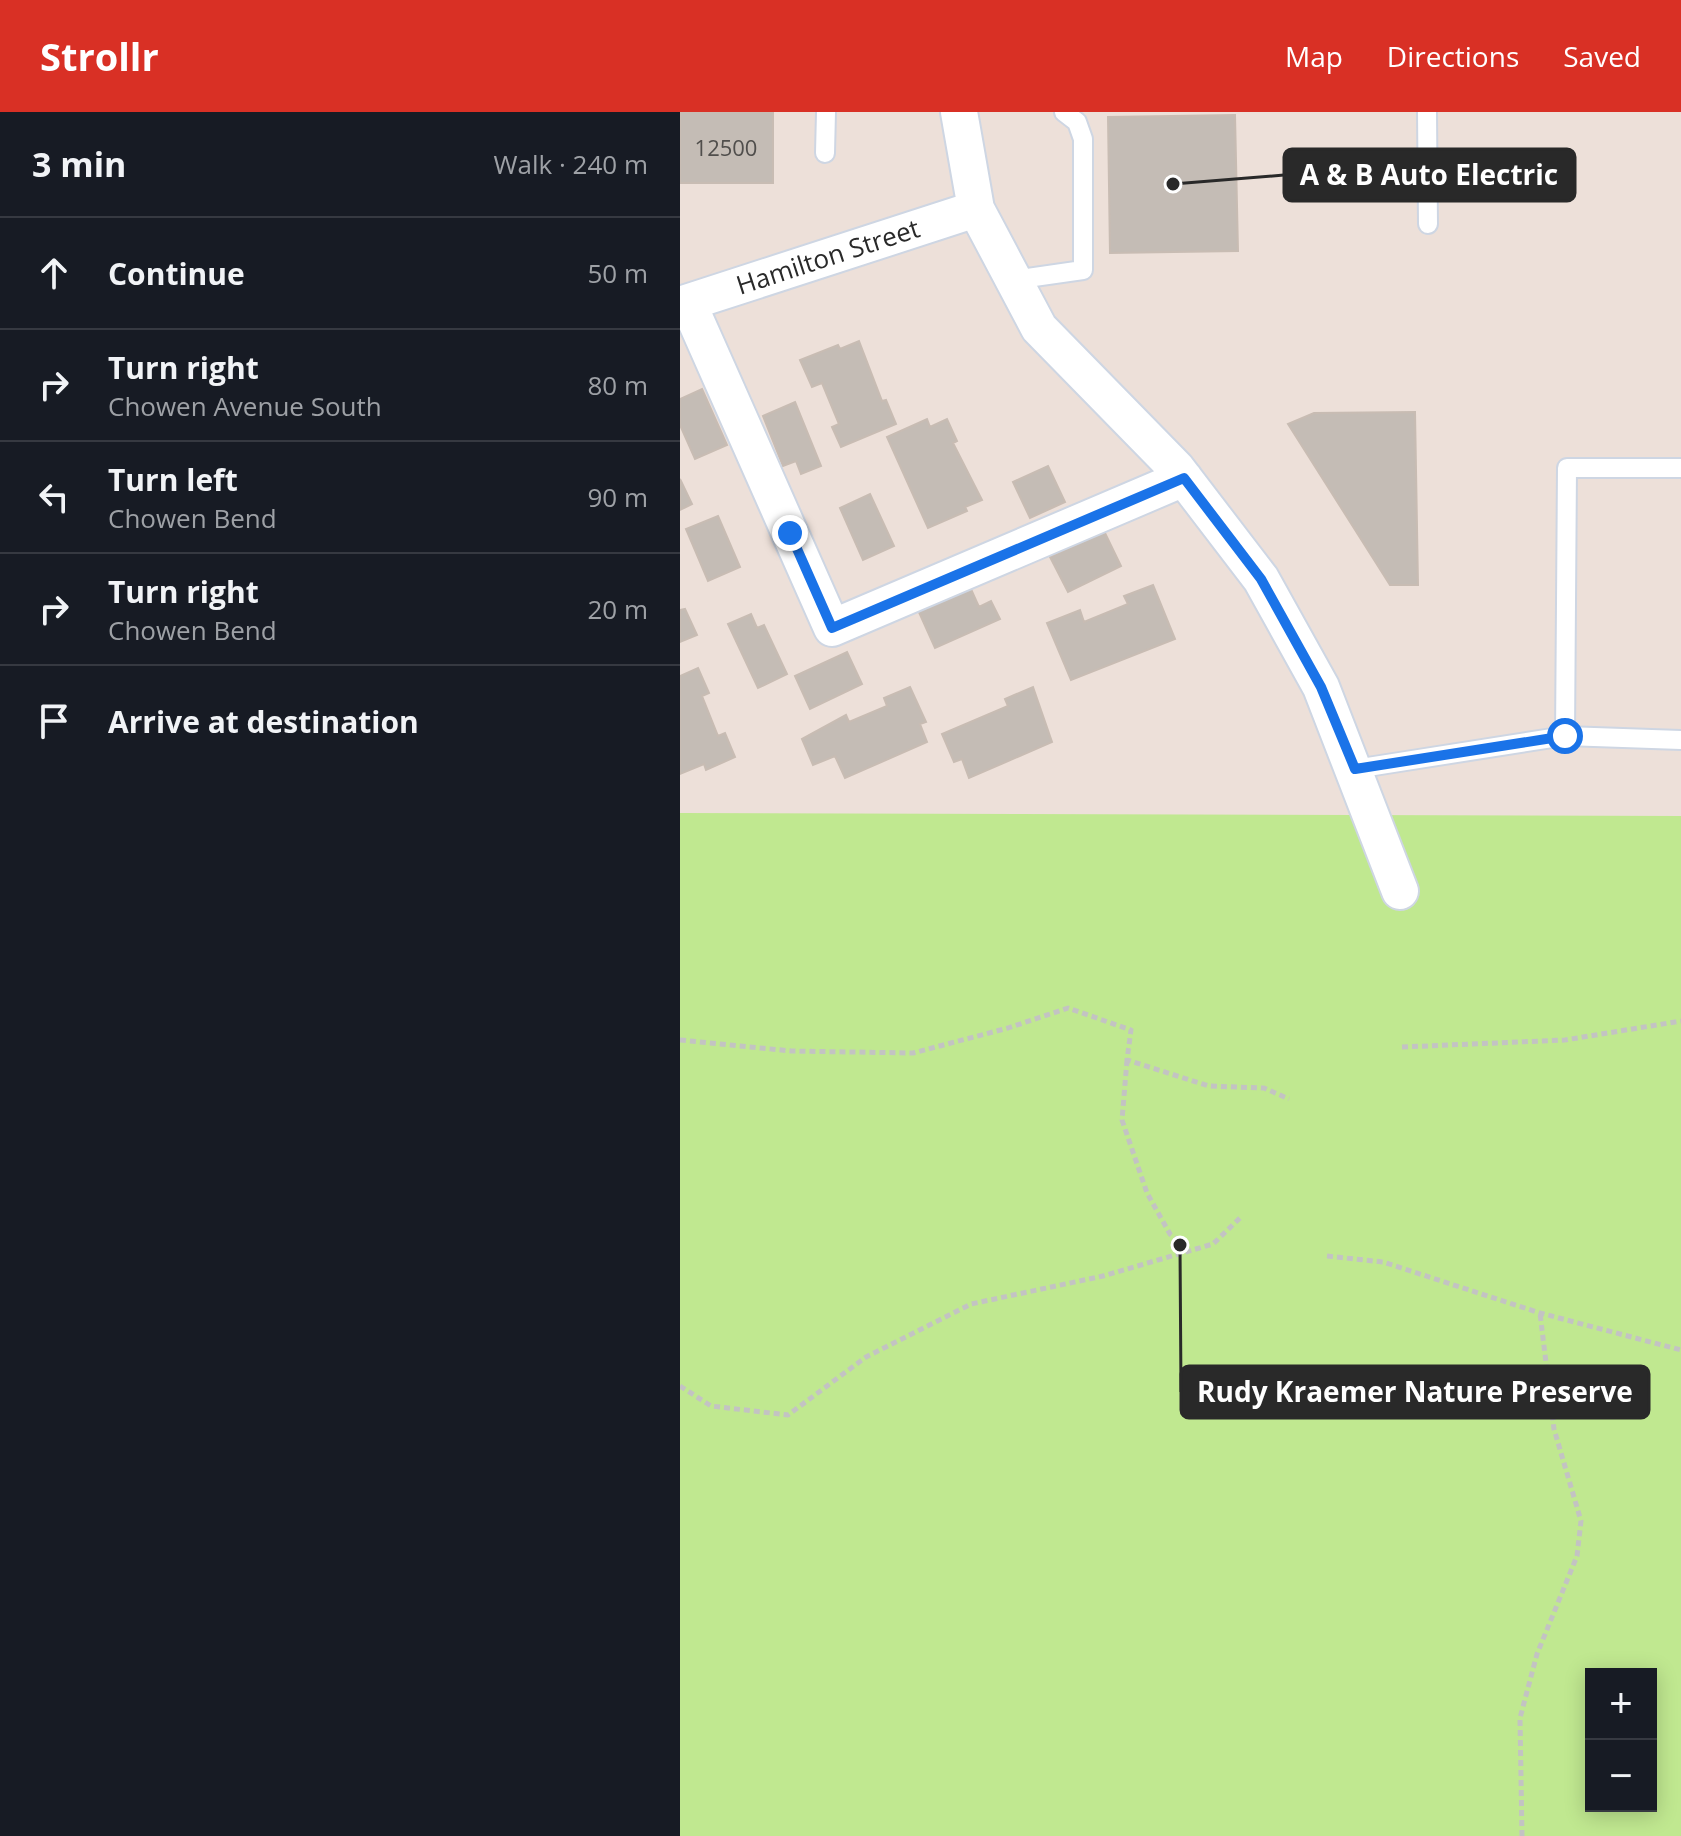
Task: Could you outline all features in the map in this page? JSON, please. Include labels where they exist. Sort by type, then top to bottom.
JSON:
[{"type":"street","points":[[959,112],[976,209],[1039,328],[1184,478],[1261,579],[1321,687],[1400,891]]},
{"type":"street","name":"Hamilton Street","points":[[684,304],[976,209]]},
{"type":"street","points":[[684,304],[832,628],[1184,478]]},
{"type":"lane","points":[[825,153],[826,112]]},
{"type":"lane","points":[[1014,280],[1083,270],[1083,139],[1077,122],[1064,112]]},
{"type":"lane","points":[[1427,112],[1428,224]]},
{"type":"lane","points":[[1565,736],[1567,468],[1681,468]]},
{"type":"lane","points":[[1355,769],[1565,736],[1681,740]]},
{"type":"path","points":[[680,1040],[791,1051],[913,1053],[1008,1028],[1068,1008],[1131,1030],[1122,1120],[1147,1193],[1170,1234],[1190,1249]]},
{"type":"path","points":[[1402,1047],[1565,1040],[1681,1021]]},
{"type":"path","points":[[1127,1060],[1209,1086],[1264,1088],[1289,1099]]},
{"type":"path","points":[[680,1386],[711,1406],[788,1415],[866,1357],[971,1304],[1103,1276],[1213,1244],[1242,1216]]},
{"type":"path","points":[[1327,1256],[1383,1262],[1540,1313],[1681,1350]]},
{"type":"path","points":[[1522,1836],[1520,1718],[1537,1654],[1577,1556],[1581,1521],[1554,1429],[1540,1313]]},
{"type":"green space","points":[[680,813],[1681,816],[1681,1836],[680,1836]]},
{"type":"building","points":[[680,112],[773,112],[773,183],[680,183]]},
{"type":"building","points":[[1235,115],[1238,251],[1110,253],[1108,117]]},
{"type":"building","points":[[859,341],[882,401],[886,400],[896,424],[841,447],[832,427],[839,424],[822,383],[812,387],[800,360],[838,345],[840,349]]},
{"type":"building","points":[[702,389],[727,445],[695,459],[680,425],[680,399]]},
{"type":"building","points":[[795,402],[821,466],[801,474],[796,461],[783,466],[763,416]]},
{"type":"building","points":[[1415,412],[1418,585],[1390,585],[1288,424],[1314,413]]},
{"type":"building","points":[[927,419],[930,427],[947,419],[957,441],[953,443],[982,500],[965,507],[967,511],[928,528],[887,437]]},
{"type":"building","points":[[1048,466],[1065,502],[1030,518],[1013,482]]},
{"type":"building","points":[[680,479],[692,504],[680,510]]},
{"type":"building","points":[[870,494],[894,546],[863,560],[840,508]]},
{"type":"building","points":[[718,516],[740,567],[708,581],[686,529]]},
{"type":"building","points":[[1104,531],[1121,566],[1068,592],[1050,557]]},
{"type":"building","points":[[1153,585],[1175,639],[1071,680],[1047,623],[1080,610],[1084,622],[1128,604],[1124,596]]},
{"type":"building","points":[[970,587],[979,607],[991,601],[1000,619],[935,648],[918,610]]},
{"type":"building","points":[[685,609],[697,635],[680,642],[680,610]]},
{"type":"building","points":[[751,614],[757,628],[764,625],[787,674],[758,688],[728,624]]},
{"type":"building","points":[[847,652],[862,684],[810,709],[795,676]]},
{"type":"building","points":[[698,668],[709,693],[702,696],[718,736],[725,733],[735,757],[706,770],[704,764],[680,774],[680,676]]},
{"type":"building","points":[[910,687],[926,722],[920,724],[927,742],[845,778],[835,756],[813,765],[802,739],[846,715],[849,722],[887,706],[884,698]]},
{"type":"building","points":[[1033,687],[1052,742],[969,778],[962,759],[954,762],[942,734],[1008,706],[1005,699]]},
{"type":"place","name":"A & B Auto Electric","points":[[1173,184]]},
{"type":"place","name":"Rudy Kraemer Nature Preserve","points":[[1180,1245]]},
{"type":"route","points":[[790,533],[832,628],[1184,478],[1261,579],[1321,687],[1355,769],[1565,736]]}]
